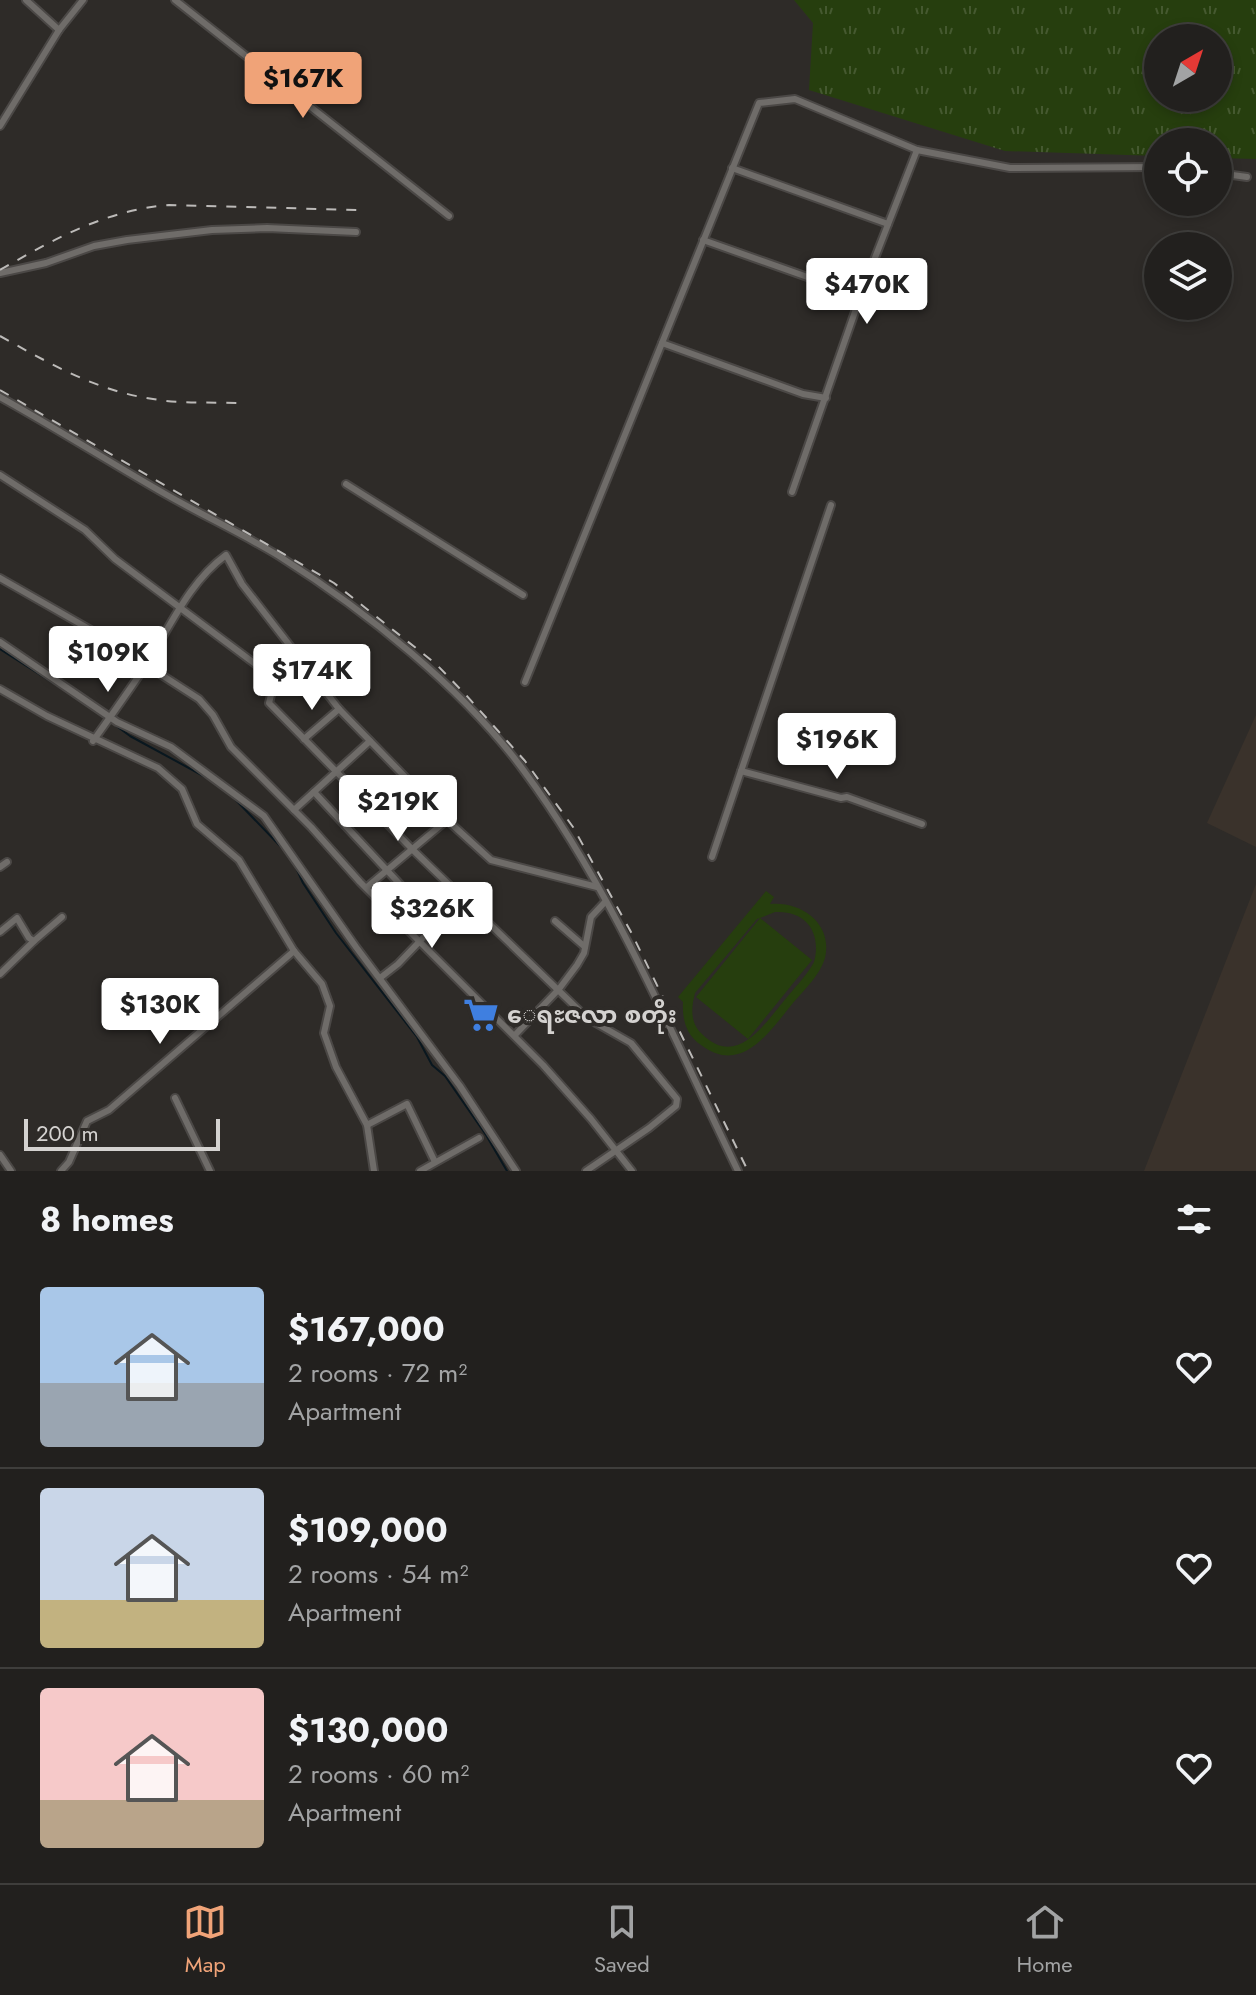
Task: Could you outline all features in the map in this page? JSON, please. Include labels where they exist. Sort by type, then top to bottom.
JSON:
[{"type":"street","points":[[26,0],[59,30]]},
{"type":"street","points":[[0,126],[59,30],[83,0]]},
{"type":"street","points":[[175,0],[449,216]]},
{"type":"street","points":[[525,682],[759,103],[795,99],[917,150],[1010,168],[1144,167]]},
{"type":"street","points":[[792,492],[861,296],[917,150]]},
{"type":"street","points":[[732,168],[888,224]]},
{"type":"street","points":[[1232,175],[1247,177]]},
{"type":"street","points":[[0,273],[46,263],[94,246],[149,237],[267,228],[356,232]]},
{"type":"street","points":[[703,240],[861,296]]},
{"type":"street","points":[[662,343],[803,394],[826,398]]},
{"type":"street","points":[[0,397],[280,557],[369,620],[462,700],[523,769],[585,862],[738,1171]]},
{"type":"street","points":[[0,475],[85,530],[115,559],[278,681],[269,703],[304,739],[413,850],[587,1018],[631,1043],[677,1099],[676,1106],[588,1171]]},
{"type":"street","points":[[346,484],[523,595]]},
{"type":"street","points":[[712,857],[831,505]]},
{"type":"street","points":[[94,740],[180,607],[211,568],[226,555],[242,584],[339,709],[447,820],[491,860],[598,888]]},
{"type":"street","points":[[0,578],[61,611],[199,699],[213,715],[231,747],[569,1092],[632,1171]]},
{"type":"street","points":[[0,642],[110,717],[171,747],[264,816],[460,1086],[516,1171]]},
{"type":"street","points":[[0,689],[94,740],[158,768],[182,789],[197,824],[239,860],[294,951],[322,984],[330,1006],[324,1033],[336,1067],[367,1125],[374,1171]]},
{"type":"street","points":[[304,739],[339,709]]},
{"type":"street","points":[[294,810],[370,741]]},
{"type":"street","points":[[741,771],[841,798],[847,797],[922,824]]},
{"type":"street","points":[[314,792],[436,923]]},
{"type":"street","points":[[367,887],[447,820]]},
{"type":"street","points":[[380,978],[398,964],[462,897]]},
{"type":"street","points":[[515,1035],[559,989],[577,965],[585,947],[591,917],[605,902]]},
{"type":"street","points":[[0,974],[62,917]]},
{"type":"street","points":[[0,932],[17,918],[34,941]]},
{"type":"street","points":[[555,921],[585,947]]},
{"type":"street","points":[[61,1171],[69,1162],[87,1121],[109,1110],[294,951]]},
{"type":"street","points":[[175,1098],[209,1169],[200,1171]]},
{"type":"street","points":[[367,1125],[407,1104],[435,1162]]},
{"type":"street","points":[[420,1171],[479,1138]]},
{"type":"street","points":[[0,1155],[11,1171]]},
{"type":"shaded area","points":[[1256,715],[1256,847],[1207,823]]},
{"type":"shaded area","points":[[1256,884],[1256,1171],[1144,1171]]},
{"type":"green space","points":[[794,0],[1256,0],[1256,159],[1232,158],[1232,128],[1144,128],[1144,156],[1005,151],[809,90],[813,23]]},
{"type":"green space","points":[[766,891],[774,897],[770,904],[793,906],[820,925],[826,946],[823,964],[816,976],[765,1037],[742,1053],[716,1053],[696,1041],[686,1026],[683,1002],[678,997]],"holes":[[[775,912],[795,915],[809,925],[816,942],[814,962],[758,1032],[737,1045],[726,1047],[714,1043],[702,1034],[693,1020],[695,993],[757,919]]]},
{"type":"green space","points":[[760,918],[812,960],[748,1039],[696,997]]},
{"type":"waterway","points":[[0,649],[83,702]]},
{"type":"waterway","points":[[111,722],[130,736],[209,779]]},
{"type":"waterway","points":[[230,794],[284,850]]},
{"type":"waterway","points":[[293,861],[303,883],[336,933],[417,1037],[432,1065],[445,1076],[507,1171]]},
{"type":"railway","points":[[0,270],[81,228],[146,208],[169,205],[358,210]]},
{"type":"railway","points":[[0,336],[74,375],[112,390],[164,401],[239,403]]},
{"type":"railway","points":[[0,390],[334,583],[436,664],[466,695],[525,761],[573,827],[631,932],[748,1171]]},
{"type":"place","name":"ေရႊဇလာ စတိုး","points":[[481,1015]]}]
